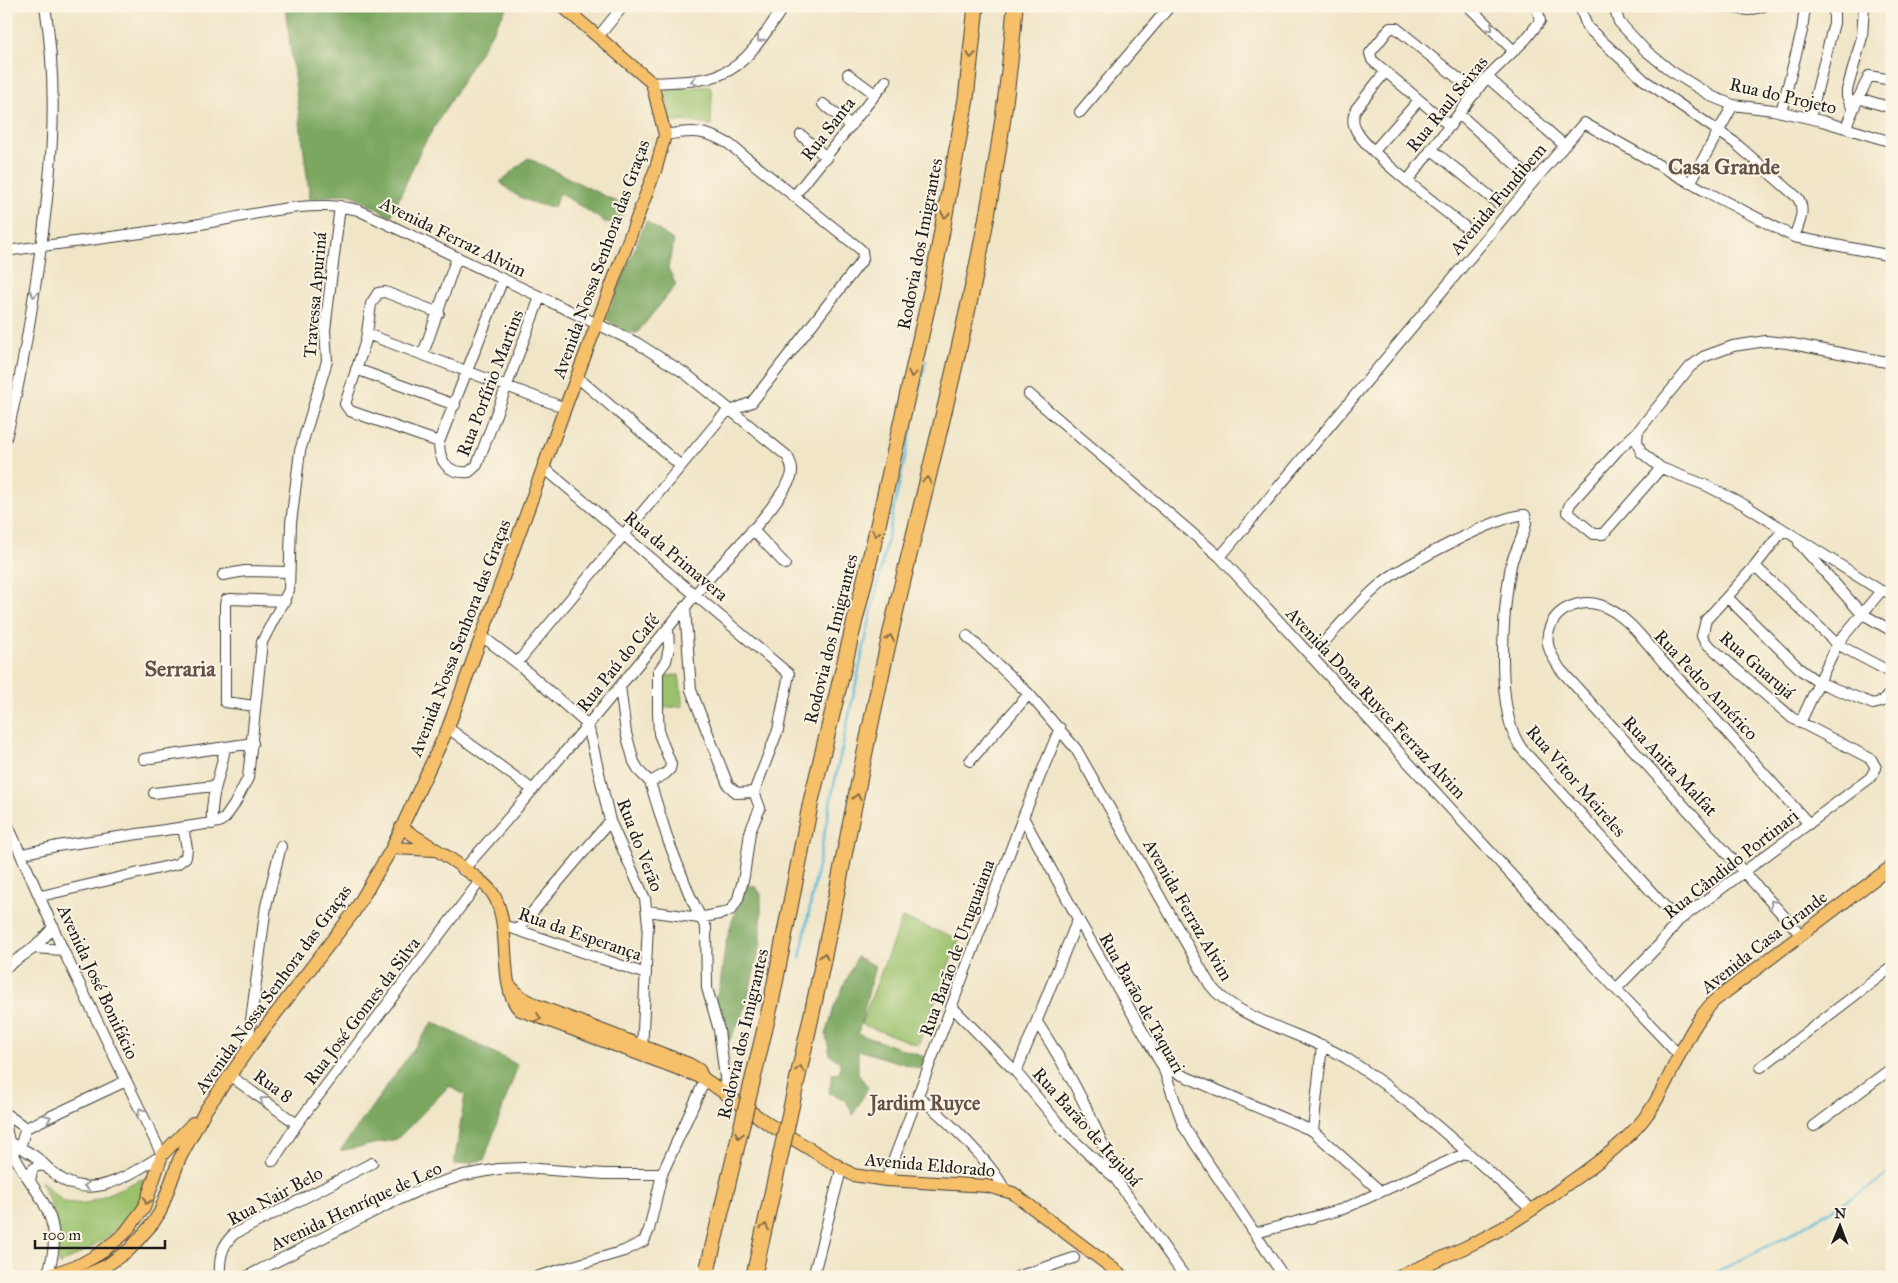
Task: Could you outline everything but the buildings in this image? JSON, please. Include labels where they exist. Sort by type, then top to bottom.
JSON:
[{"type":"highway","name":"Rodovia dos Imigrantes","points":[[707,1272],[771,1003],[811,801],[875,538],[931,290],[966,99],[976,6]]},
{"type":"highway","points":[[754,1276],[814,1004],[899,598],[968,310],[1008,82],[1015,6]]},
{"type":"main road","points":[[562,6],[652,83],[666,135]]},
{"type":"main road","name":"Avenida Nossa Senhora das Graças","points":[[82,1277],[106,1266],[130,1249],[153,1223],[163,1205],[179,1160],[205,1111],[229,1075],[354,912],[392,848],[448,728],[543,467],[656,168],[666,135]]},
{"type":"main road","name":"Avenida Eldorado","points":[[401,827],[480,881],[494,895],[504,926],[511,999],[520,1010],[568,1024],[643,1051],[704,1079],[770,1125],[841,1170],[858,1177],[987,1186],[1004,1189],[1019,1197],[1124,1277]]},
{"type":"main road","points":[[392,848],[435,850]]},
{"type":"main road","name":"Avenida Casa Grande","points":[[1532,1210],[1606,1155],[1638,1126],[1663,1088],[1679,1055],[1702,1017],[1714,1001],[1892,866]]},
{"type":"main road","name":"Avenida Nossa Senhora das Graças","points":[[45,1276],[81,1264],[99,1254],[124,1234],[144,1208],[162,1155],[205,1111]]},
{"type":"main road","points":[[162,1155],[166,1173],[163,1205]]},
{"type":"main road","points":[[1396,1277],[1464,1248],[1532,1210]]},
{"type":"street","points":[[6,438],[26,343],[42,246],[54,130],[52,70],[45,6]]},
{"type":"street","points":[[598,37],[623,6]]},
{"type":"street","points":[[652,83],[702,80],[734,68],[745,59],[784,6]]},
{"type":"street","points":[[1080,112],[1170,6]]},
{"type":"street","points":[[1468,6],[1513,50]]},
{"type":"street","name":"Rua Raul Seixas","points":[[1408,180],[1487,77],[1526,39],[1540,21],[1537,6]]},
{"type":"street","points":[[1580,6],[1587,27],[1650,85],[1719,132],[1798,198],[1802,206],[1801,220],[1794,237]]},
{"type":"street","name":"Rua do Projeto","points":[[1614,6],[1619,22],[1645,50],[1671,71],[1713,97],[1733,105],[1810,118],[1892,142]]},
{"type":"street","points":[[1722,6],[1742,8],[1764,6]]},
{"type":"street","points":[[1781,112],[1802,31],[1805,6]]},
{"type":"street","points":[[1810,118],[1834,23],[1834,6]]},
{"type":"street","points":[[1853,110],[1847,96],[1847,90],[1862,37],[1864,6]]},
{"type":"street","points":[[1450,126],[1386,72],[1370,55],[1390,28],[1394,27],[1476,93]]},
{"type":"street","points":[[1386,72],[1356,109],[1353,116],[1355,130],[1374,150],[1408,180],[1465,227]]},
{"type":"street","points":[[848,74],[875,94]]},
{"type":"street","points":[[1846,128],[1869,76],[1892,80]]},
{"type":"street","points":[[1487,77],[1564,145]]},
{"type":"street","name":"Rua Santa","points":[[796,195],[886,81]]},
{"type":"street","points":[[1858,98],[1892,108]]},
{"type":"street","points":[[1374,150],[1420,100]]},
{"type":"street","points":[[823,104],[851,126]]},
{"type":"street","points":[[1690,183],[1733,105]]},
{"type":"street","points":[[1459,114],[1534,181]]},
{"type":"street","name":"Avenida Fundibem","points":[[1220,557],[1584,123],[1690,183],[1794,237],[1892,256]]},
{"type":"street","points":[[517,663],[720,419],[752,402],[863,259],[862,251],[859,248],[796,195],[729,144],[714,135],[698,131],[666,135]]},
{"type":"street","points":[[801,135],[827,158]]},
{"type":"street","points":[[1431,149],[1498,203]]},
{"type":"street","name":"Avenida Ferraz Alvim","points":[[6,251],[304,207],[340,206],[373,217],[597,326],[637,343],[671,363],[787,456],[791,463],[792,472]]},
{"type":"street","name":"Travessa Apuriná","points":[[285,601],[288,590],[290,523],[301,443],[327,361],[325,330],[340,206]]},
{"type":"street","points":[[423,354],[439,313],[457,257]]},
{"type":"street","points":[[439,442],[503,279]]},
{"type":"street","name":"Rua Porfírio Martins","points":[[439,313],[381,292],[374,297],[371,304],[368,334],[344,404],[347,409],[439,442],[439,454],[444,464],[458,472],[473,470],[486,444],[540,297]]},
{"type":"street","points":[[368,334],[565,408]]},
{"type":"street","points":[[1661,468],[1603,534],[1594,534],[1569,515],[1567,509],[1570,504],[1618,450],[1638,431],[1690,367],[1703,358],[1733,346],[1766,342],[1787,343],[1892,364]]},
{"type":"street","points":[[356,369],[454,405]]},
{"type":"street","points":[[577,377],[681,466]]},
{"type":"street","name":"Avenida Dona Ruyce Ferraz Alvim","points":[[1029,394],[1220,557],[1616,989],[1679,1055]]},
{"type":"street","points":[[1638,431],[1637,441],[1642,452],[1661,468],[1705,484],[1743,504],[1886,592],[1861,613],[1837,644],[1800,723]]},
{"type":"street","name":"Rua da Primavera","points":[[543,467],[788,670],[790,678],[778,730],[754,792]]},
{"type":"street","name":"Rua Paú do Café","points":[[463,870],[534,790],[695,594],[752,529],[790,480],[792,472]]},
{"type":"street","name":"Rua Vitor Meireles","points":[[1311,657],[1383,582],[1404,568],[1489,525],[1518,515],[1527,518],[1526,525],[1512,558],[1504,617],[1505,696],[1510,728],[1522,749],[1678,921]]},
{"type":"street","points":[[752,529],[785,564]]},
{"type":"street","points":[[1788,533],[1861,613],[1892,631]]},
{"type":"street","name":"Rua Guarujá","points":[[1788,533],[1755,566],[1703,626],[1701,632],[1705,642],[1800,723],[1871,759],[1876,768],[1874,773]]},
{"type":"street","points":[[1755,566],[1837,644],[1892,673]]},
{"type":"street","points":[[223,575],[245,571],[289,572]]},
{"type":"street","points":[[1728,598],[1801,670],[1818,682],[1873,704],[1883,701],[1891,690]]},
{"type":"street","points":[[22,854],[56,846],[212,824],[225,818],[244,787],[251,764],[262,642],[285,601],[226,600],[223,697],[228,704],[255,706]]},
{"type":"street","name":"Rua Pedro Américo","points":[[1563,611],[1576,604],[1588,602],[1601,605],[1622,618],[1718,721],[1809,824]]},
{"type":"street","points":[[647,911],[699,918],[729,912],[738,899],[744,876],[750,832],[760,808],[754,792],[737,793],[728,784],[694,700],[690,680],[685,607]]},
{"type":"street","name":"Rua Anita Malfat","points":[[1563,611],[1554,619],[1547,634],[1547,645],[1560,669],[1746,872],[1801,935]]},
{"type":"street","points":[[650,782],[666,774],[670,770],[671,764],[659,734],[658,713],[658,672],[666,661],[669,648],[668,628]]},
{"type":"street","points":[[482,636],[517,663],[588,725]]},
{"type":"street","name":"Avenida Ferraz Alvim","points":[[967,636],[1029,694],[1060,728],[1091,773],[1214,991],[1235,1008],[1322,1045],[1386,1084],[1532,1210]]},
{"type":"street","name":"Rua do Verão","points":[[620,686],[626,733],[634,762],[640,772],[650,782],[668,840],[699,918],[706,928],[706,988],[719,1030],[727,1094]]},
{"type":"street","points":[[970,762],[1029,694]]},
{"type":"street","name":"Rua do Verão","points":[[588,725],[610,821],[645,899],[647,911],[643,1051]]},
{"type":"street","points":[[448,728],[534,790]]},
{"type":"street","name":"Rua Barão de Uruguaiana","points":[[886,1180],[953,1008],[1023,817],[1060,728]]},
{"type":"street","points":[[144,759],[253,743]]},
{"type":"street","points":[[212,824],[211,804],[214,786],[221,771],[225,747]]},
{"type":"street","name":"Rua Cândido Portinari","points":[[1616,989],[1658,946],[1678,921],[1746,872],[1874,773]]},
{"type":"street","points":[[154,793],[214,786]]},
{"type":"street","name":"Rua Barão de Taquari","points":[[1023,817],[1078,919],[1163,1067],[1184,1127],[1284,1277]]},
{"type":"street","name":"Avenida José Bonifácio","points":[[6,821],[41,896],[63,950],[162,1155]]},
{"type":"street","points":[[518,929],[610,821]]},
{"type":"street","points":[[41,896],[177,864],[186,857],[187,848],[183,828]]},
{"type":"street","points":[[247,1051],[266,906],[281,846]]},
{"type":"street","name":"Rua José Gomes da Silva","points":[[273,1161],[297,1124],[480,881]]},
{"type":"street","points":[[1016,1072],[1078,919]]},
{"type":"street","name":"Rua da Esperança","points":[[504,926],[518,929],[646,974]]},
{"type":"street","points":[[7,967],[34,948],[54,927]]},
{"type":"street","points":[[34,948],[63,950]]},
{"type":"street","points":[[1761,1067],[1892,967]]},
{"type":"street","name":"Rua Barão de Itajubá","points":[[953,1008],[1016,1072],[1068,1134],[1115,1178],[1185,1277]]},
{"type":"street","points":[[1037,1022],[1069,1071],[1099,1134],[1115,1178]]},
{"type":"street","points":[[1313,1131],[1322,1045]]},
{"type":"street","points":[[1163,1067],[1313,1131],[1380,1191]]},
{"type":"street","points":[[1814,1126],[1892,1068]]},
{"type":"street","name":"Rua 8","points":[[229,1075],[297,1124]]},
{"type":"street","points":[[536,1277],[569,1273],[624,1251],[644,1240],[649,1230],[662,1174],[704,1079]]},
{"type":"street","points":[[20,1147],[26,1128],[126,1082]]},
{"type":"street","points":[[919,1097],[935,1110],[988,1165],[1000,1180],[1004,1189]]},
{"type":"street","points":[[6,1114],[26,1128]]},
{"type":"street","points":[[6,1124],[7,1141],[45,1203],[52,1225],[53,1254],[45,1276]]},
{"type":"street","points":[[7,1141],[20,1147],[70,1184],[94,1187],[112,1183],[162,1155]]},
{"type":"street","points":[[1256,1233],[1343,1209],[1466,1153]]},
{"type":"street","name":"Rua Nair Belo","points":[[220,1277],[221,1254],[227,1240],[234,1234],[372,1163]]},
{"type":"street","points":[[30,1181],[32,1170],[38,1166],[44,1166]]},
{"type":"street","name":"Avenida Henríque de Leo","points":[[246,1277],[387,1205],[426,1188],[464,1175],[499,1168],[604,1174],[662,1174]]},
{"type":"street","points":[[813,1277],[841,1170]]},
{"type":"street","points":[[1017,1277],[1074,1258]]},
{"type":"green space","points":[[285,6],[508,6],[421,149],[391,217],[349,193],[310,199]]},
{"type":"green space","points":[[710,86],[712,93],[711,125],[682,121],[671,123],[665,87],[688,88]]},
{"type":"green space","points":[[528,158],[623,205],[621,223],[605,222],[560,193],[554,207],[531,202],[512,192],[500,182]]},
{"type":"green space","points":[[646,221],[674,241],[668,268],[676,285],[637,333],[625,332],[606,319]]},
{"type":"green space","points":[[679,675],[683,706],[664,708],[663,676]]},
{"type":"green space","points":[[748,885],[756,887],[761,894],[761,943],[744,1012],[730,1039],[724,1038],[713,1002],[720,987],[725,947],[732,921]]},
{"type":"green space","points":[[902,918],[959,939],[918,1045],[861,1024]]},
{"type":"green space","points":[[857,957],[875,966],[858,1034],[925,1057],[921,1069],[858,1050],[858,1074],[868,1087],[853,1115],[844,1100],[829,1093],[832,1074],[840,1073],[840,1062],[830,1055],[826,1035],[834,1007]]},
{"type":"green space","points":[[433,1022],[518,1065],[484,1160],[454,1165],[465,1095],[449,1086],[397,1139],[340,1151]]},
{"type":"green space","points":[[142,1179],[147,1185],[138,1207],[131,1217],[102,1240],[59,1265],[57,1220],[41,1181],[64,1202],[85,1204]]},
{"type":"waterway","points":[[800,958],[832,794],[926,361]]},
{"type":"waterway","points":[[1707,1277],[1786,1237],[1879,1181],[1892,1170]]},
{"type":"district","name":"Casa Grande","points":[[1724,166]]},
{"type":"district","name":"Serraria","points":[[180,668]]},
{"type":"district","name":"Jardim Ruyce","points":[[925,1103]]}]
